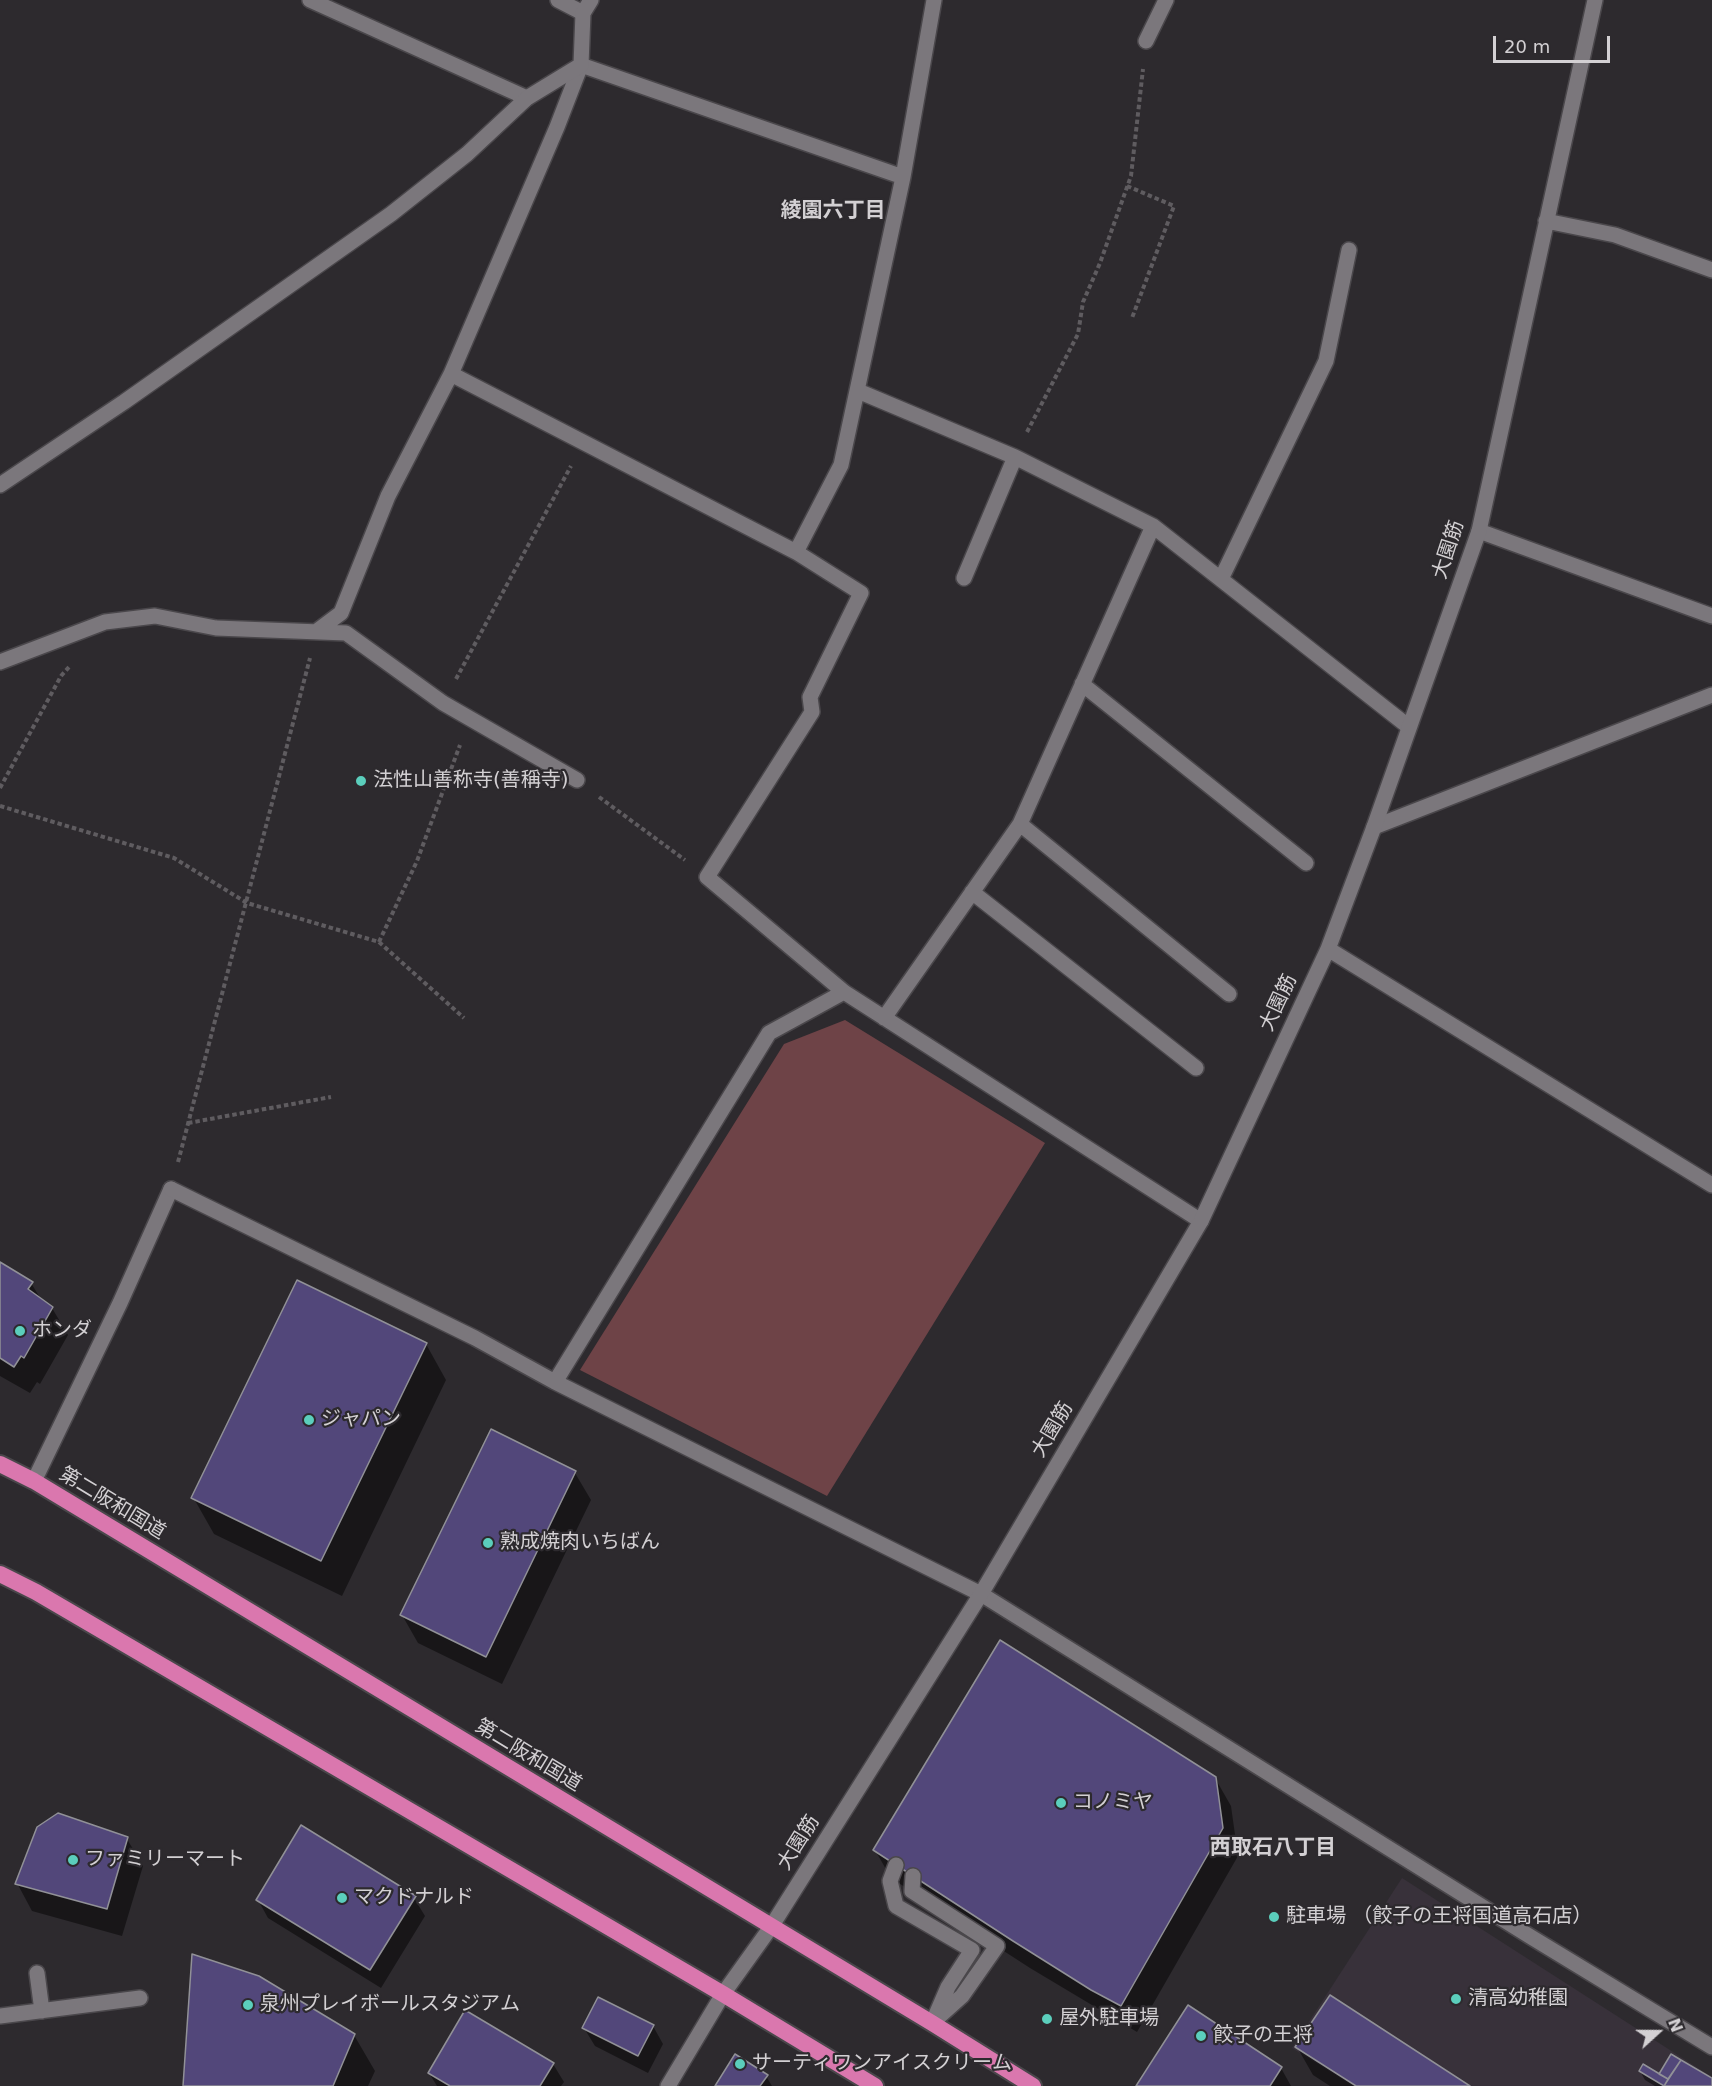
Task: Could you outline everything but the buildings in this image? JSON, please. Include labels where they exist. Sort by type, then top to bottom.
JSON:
[{"type":"highway","name":"第二阪和国道","points":[[0,1464],[34,1481],[1033,2086]]},
{"type":"highway","points":[[0,1574],[36,1592],[723,1994],[875,2086]]},
{"type":"street","points":[[310,0],[527,98]]},
{"type":"street","points":[[317,631],[341,613],[388,496],[451,374],[557,127],[581,65],[587,6],[558,0]]},
{"type":"street","points":[[796,552],[841,465],[903,177],[934,0]]},
{"type":"street","points":[[1146,41],[1166,0]]},
{"type":"street","name":"大園筋","points":[[668,2086],[723,1994],[771,1927],[981,1594],[1202,1221],[1328,949],[1374,827],[1479,531],[1595,0]]},
{"type":"street","points":[[0,485],[124,402],[391,214],[466,154],[527,98],[581,65]]},
{"type":"street","points":[[581,65],[903,177]]},
{"type":"street","points":[[1546,221],[1615,235],[1712,270]]},
{"type":"street","points":[[1221,579],[1326,361],[1349,250]]},
{"type":"street","points":[[451,374],[796,552],[861,593],[810,697],[812,712],[707,877],[844,992],[1202,1221]]},
{"type":"street","points":[[858,391],[1015,457],[1153,526],[1410,727]]},
{"type":"street","points":[[964,578],[1015,457]]},
{"type":"street","points":[[884,1018],[1020,824],[1153,526]]},
{"type":"street","points":[[1479,531],[1712,616]]},
{"type":"street","points":[[0,662],[105,622],[155,616],[216,628],[346,633],[442,703],[577,780]]},
{"type":"street","points":[[1082,684],[1306,863]]},
{"type":"street","points":[[1374,827],[1712,695]]},
{"type":"street","points":[[1020,824],[1229,994]]},
{"type":"street","points":[[972,892],[1196,1068]]},
{"type":"street","points":[[1328,949],[1712,1185]]},
{"type":"street","points":[[555,1382],[769,1034],[844,992]]},
{"type":"street","points":[[34,1481],[120,1303],[171,1189],[475,1338],[555,1382],[981,1594],[1531,1937],[1712,2047]]},
{"type":"street","points":[[896,1865],[890,1881],[896,1906],[972,1950],[948,1987],[932,2023]]},
{"type":"street","points":[[913,1876],[912,1891],[997,1946],[962,1996],[932,2023]]},
{"type":"street","points":[[37,1972],[42,2011]]},
{"type":"street","points":[[0,2016],[140,1998]]},
{"type":"path","points":[[1015,457],[1078,334],[1083,302],[1100,263],[1131,176],[1146,41]]},
{"type":"path","points":[[1127,186],[1174,206],[1131,318]]},
{"type":"path","points":[[442,703],[584,441]]},
{"type":"path","points":[[0,788],[61,676],[105,622]]},
{"type":"path","points":[[171,1189],[317,631]]},
{"type":"path","points":[[379,942],[417,861],[470,719]]},
{"type":"path","points":[[577,780],[707,877]]},
{"type":"path","points":[[0,806],[174,858],[247,903],[379,942],[464,1018]]},
{"type":"path","points":[[188,1123],[332,1096]]},
{"type":"shaded area","points":[[845,1020],[1045,1143],[827,1496],[580,1370],[784,1044]]},
{"type":"shaded area","name":"清高幼稚園","points":[[1402,1878],[1712,2077],[1712,2086],[1353,2086],[1292,2048]]},
{"type":"place","name":"法性山善称寺(善稱寺)","points":[[361,781]]},
{"type":"place","name":"ホンダ","points":[[20,1331]]},
{"type":"place","name":"ジャパン","points":[[309,1420]]},
{"type":"place","name":"熟成焼肉いちばん","points":[[488,1543]]},
{"type":"place","name":"コノミヤ","points":[[1061,1803]]},
{"type":"place","name":"ファミリーマート","points":[[73,1860]]},
{"type":"place","name":"マクドナルド","points":[[342,1898]]},
{"type":"place","name":"駐車場 （餃子の王将国道高石店）","points":[[1274,1917]]},
{"type":"place","name":"清高幼稚園","points":[[1456,1999]]},
{"type":"place","name":"泉州プレイボールスタジアム","points":[[248,2005]]},
{"type":"place","name":"屋外駐車場","points":[[1047,2019]]},
{"type":"place","name":"餃子の王将","points":[[1201,2036]]},
{"type":"place","name":"サーティワンアイスクリーム","points":[[740,2064]]},
{"type":"district","name":"綾園六丁目","points":[[833,212]]},
{"type":"district","name":"西取石八丁目","points":[[1273,1849]]}]
